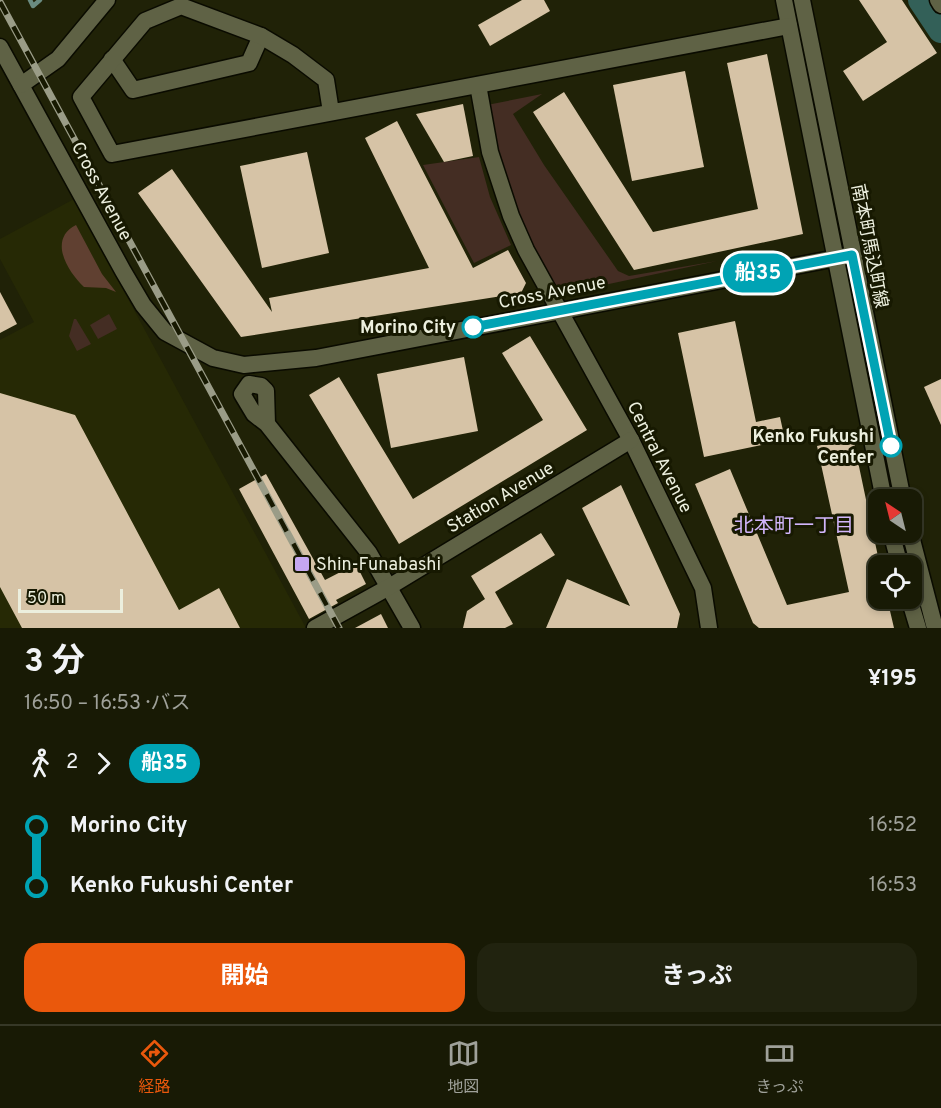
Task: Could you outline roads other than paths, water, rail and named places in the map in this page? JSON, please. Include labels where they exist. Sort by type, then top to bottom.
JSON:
[{"type":"street","points":[[21,85],[58,59],[107,0]]},
{"type":"street","name":"南本町馬込町線","points":[[784,0],[900,489]]},
{"type":"street","name":"南本町馬込町線","points":[[802,0],[882,489]]},
{"type":"street","points":[[938,0],[941,5]]},
{"type":"street","points":[[331,112],[326,80],[293,55],[261,36],[181,6],[145,21],[81,97],[112,154],[789,26]]},
{"type":"street","points":[[112,58],[133,90],[249,63],[261,36]]},
{"type":"street","name":"Cross Avenue","points":[[0,47],[143,305],[165,332],[213,358],[244,365],[307,360],[844,257]]},
{"type":"street","name":"Central Avenue","points":[[478,85],[490,152],[501,190],[526,250],[631,440],[703,588],[709,628]]},
{"type":"street","points":[[267,424],[369,553],[412,628]]},
{"type":"street","name":"Station Avenue","points":[[315,628],[389,587],[631,440]]},
{"type":"street","points":[[913,543],[935,628]]},
{"type":"street","points":[[912,609],[918,628]]},
{"type":"waterway","points":[[30,0],[33,6],[40,0]]},
{"type":"waterway","points":[[921,0],[941,30]]},
{"type":"railway","points":[[0,2],[339,628]]},
{"type":"place","name":"Morino City","points":[[473,327]]},
{"type":"place","name":"Kenko Fukushi Center","points":[[891,446]]},
{"type":"place","name":"Shin-Funabashi","points":[[302,564]]},
{"type":"district","name":"北本町一丁目","points":[[794,525]]}]
